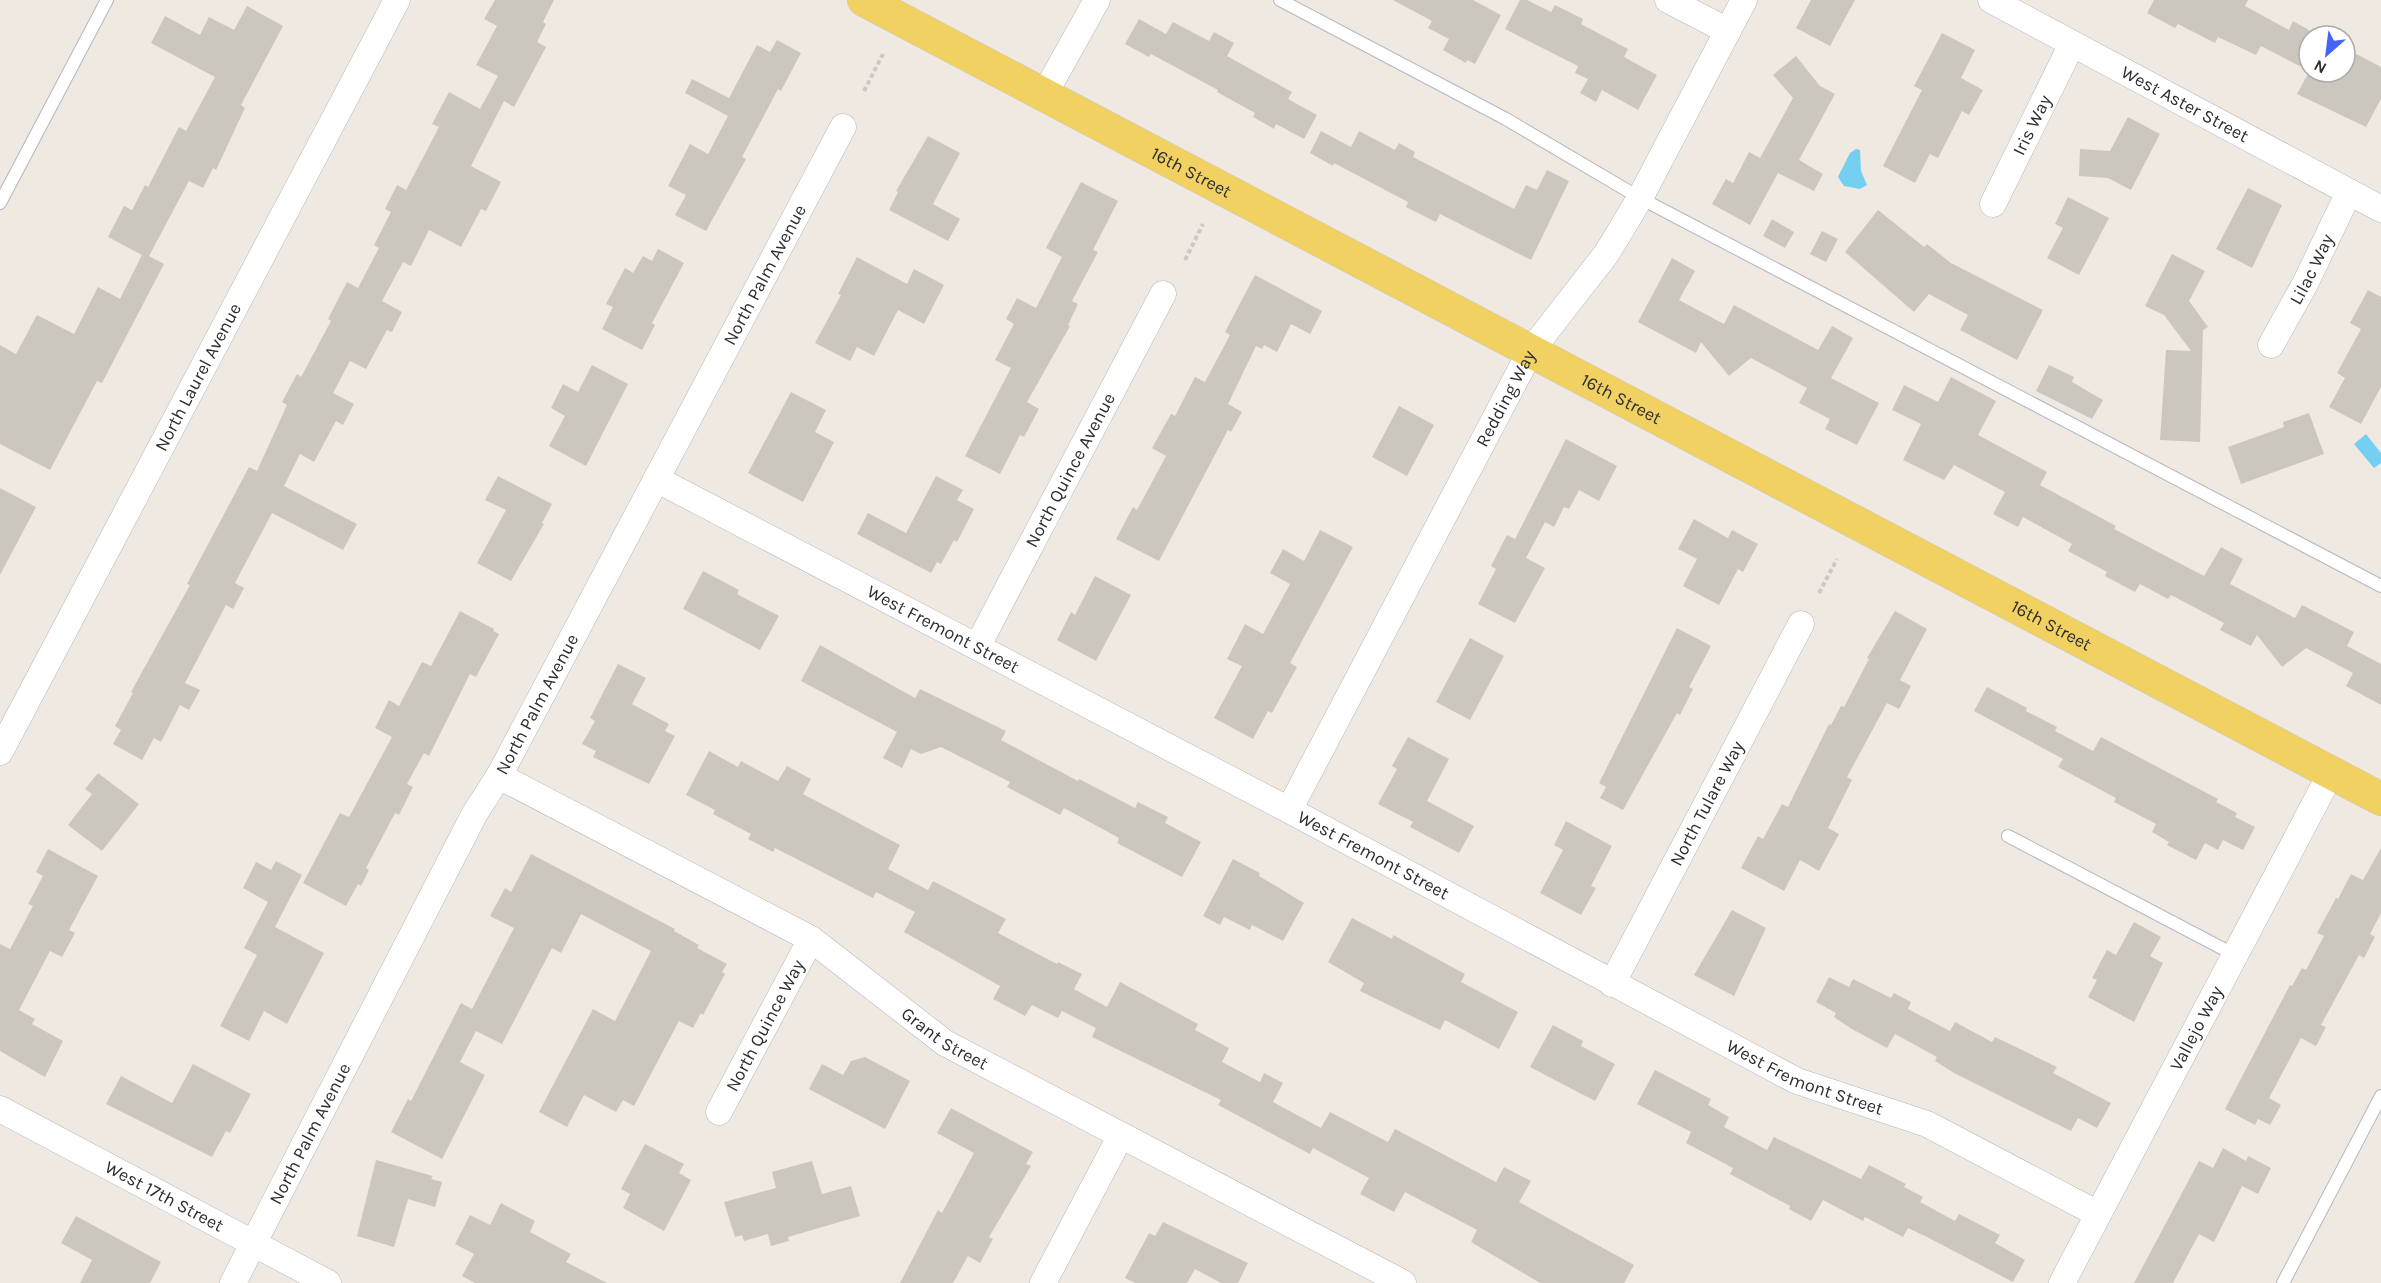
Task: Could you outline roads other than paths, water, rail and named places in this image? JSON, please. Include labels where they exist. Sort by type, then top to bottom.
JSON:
[{"type":"main road","name":"16th Street","points":[[864,0],[2381,799]]},
{"type":"street","name":"North Laurel Avenue","points":[[0,752],[397,0]]},
{"type":"street","points":[[1044,95],[1096,0]]},
{"type":"street","points":[[1668,0],[1728,32]]},
{"type":"street","name":"Redding Way","points":[[1289,810],[1530,352],[1595,270],[1640,198],[1744,0]]},
{"type":"street","name":"West Aster Street","points":[[1991,0],[2381,209]]},
{"type":"street","name":"Iris Way","points":[[1993,204],[2072,44]]},
{"type":"street","name":"North Palm Avenue","points":[[233,1283],[475,813],[500,776],[843,127]]},
{"type":"street","name":"Lilac Way","points":[[2271,345],[2305,284],[2349,192]]},
{"type":"street","name":"North Quince Avenue","points":[[977,647],[1163,294]]},
{"type":"street","name":"West Fremont Street","points":[[656,479],[1289,810],[1797,1081],[1927,1124],[2098,1214]]},
{"type":"street","name":"North Tulare Way","points":[[1612,984],[1801,624]]},
{"type":"street","name":"Vallejo Way","points":[[2062,1283],[2331,773]]},
{"type":"street","name":"Grant Street","points":[[500,776],[811,939],[945,1043],[1403,1283]]},
{"type":"street","name":"North Quince Way","points":[[719,1112],[811,939]]},
{"type":"street","name":"West 17th Street","points":[[0,1110],[328,1283]]},
{"type":"street","points":[[1043,1283],[1121,1135]]},
{"type":"lane","points":[[0,203],[106,0]]},
{"type":"lane","points":[[1280,0],[1506,120],[1640,198],[2381,586]]},
{"type":"lane","points":[[2008,836],[2235,955]]},
{"type":"lane","points":[[2283,1283],[2381,1096]]},
{"type":"water","points":[[1856,149],[1860,150],[1861,171],[1867,185],[1860,189],[1844,186],[1838,177],[1850,153]]},
{"type":"water","points":[[2366,434],[2381,453],[2381,463],[2374,468],[2354,444]]}]
